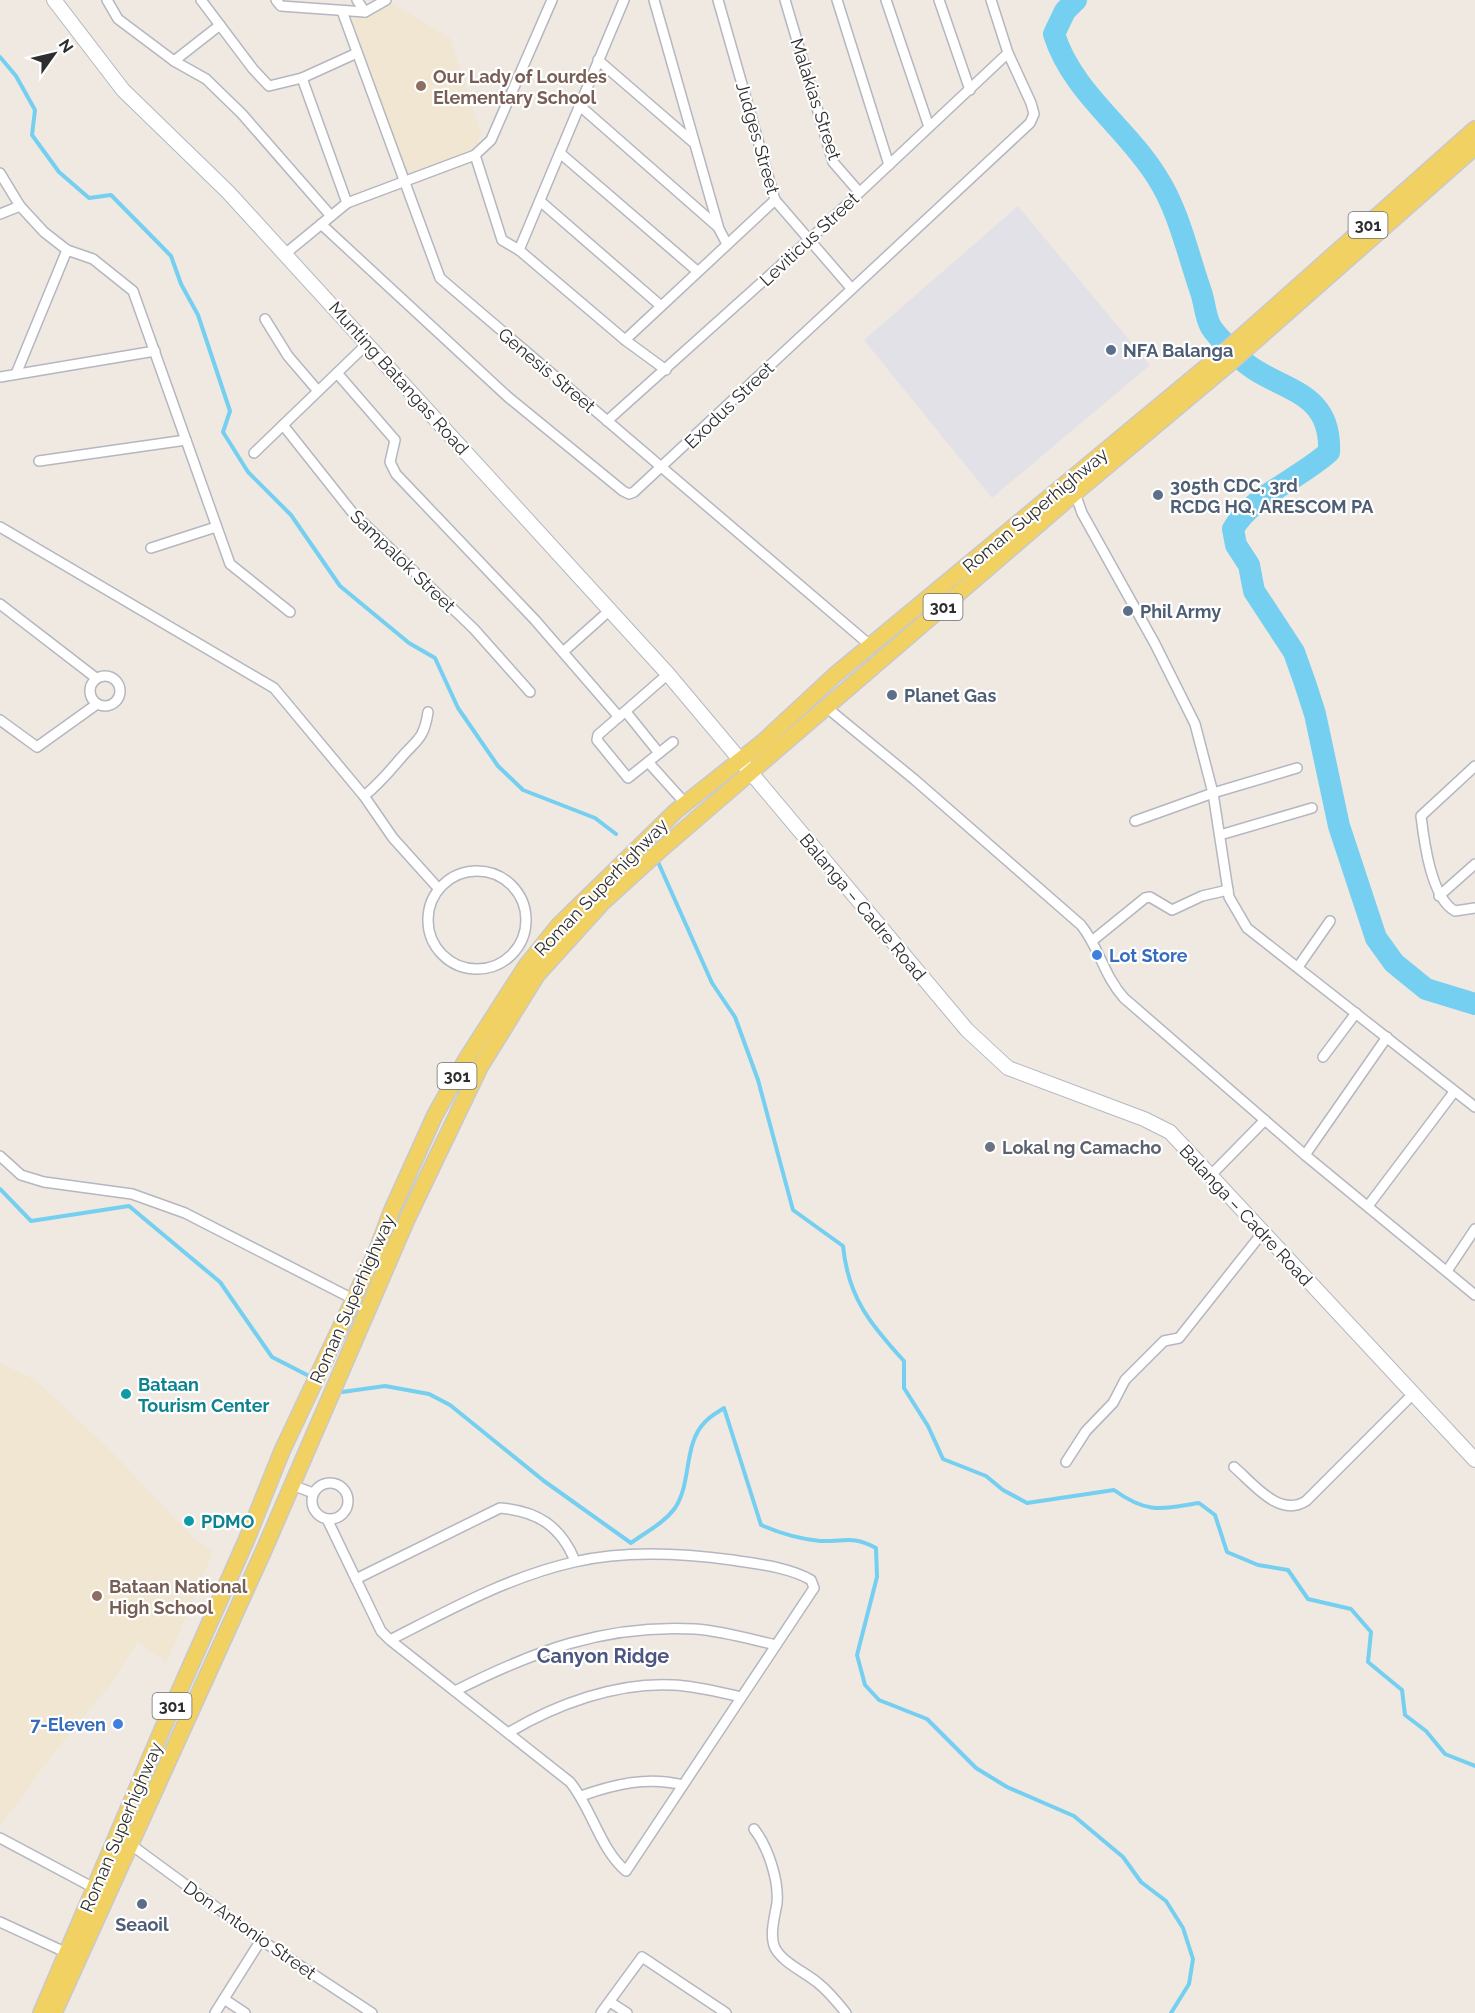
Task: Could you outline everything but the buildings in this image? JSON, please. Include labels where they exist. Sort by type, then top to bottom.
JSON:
[{"type":"main road","name":"Roman Superhighway","points":[[1265,325],[1475,129]]},
{"type":"main road","name":"Roman Superhighway","points":[[54,2013],[292,1485],[343,1362],[451,1123],[480,1067],[537,975],[603,902],[1075,493],[1265,325],[1475,147]]},
{"type":"main road","name":"Roman Superhighway","points":[[41,2013],[246,1541],[282,1451],[377,1250],[392,1210],[435,1115],[467,1058],[526,966],[583,900],[685,803],[740,760],[871,646],[1226,359]]},
{"type":"street","name":"Munting Batangas Road","points":[[54,0],[123,90],[228,192],[368,344],[668,674],[740,760]]},
{"type":"street","points":[[107,0],[118,19],[174,61],[206,79],[243,114],[331,216]]},
{"type":"street","points":[[201,0],[269,86],[302,78],[357,53]]},
{"type":"street","points":[[276,0],[281,6],[365,12],[386,0]]},
{"type":"street","points":[[357,0],[365,12]]},
{"type":"street","points":[[285,254],[347,203],[475,155],[491,140],[552,0]]},
{"type":"street","points":[[519,250],[624,0]]},
{"type":"street","points":[[654,0],[719,229],[727,244]]},
{"type":"street","name":"Judges Street","points":[[718,0],[776,200],[851,288]]},
{"type":"street","name":"Malakias Street","points":[[785,0],[833,162],[859,192]]},
{"type":"street","points":[[837,0],[888,165]]},
{"type":"street","points":[[886,0],[929,127]]},
{"type":"street","points":[[939,0],[970,90]]},
{"type":"street","name":"Exodus Street","points":[[321,224],[508,397],[623,491],[634,492],[1030,123],[1034,114],[1031,103],[1008,53],[991,0]]},
{"type":"street","name":"Genesis Street","points":[[342,11],[440,278],[871,646]]},
{"type":"street","points":[[174,61],[220,25]]},
{"type":"street","name":"Leviticus Street","points":[[607,421],[810,239],[1008,53]]},
{"type":"street","points":[[598,60],[694,143]]},
{"type":"street","points":[[302,78],[347,203]]},
{"type":"street","points":[[580,106],[719,229]]},
{"type":"street","points":[[560,153],[697,272]]},
{"type":"street","points":[[475,155],[502,240],[519,250],[625,340],[666,370]]},
{"type":"street","points":[[0,173],[20,206],[44,232],[67,250],[93,259],[133,291],[230,564],[290,612]]},
{"type":"street","points":[[625,340],[776,200]]},
{"type":"street","points":[[540,201],[661,306]]},
{"type":"street","points":[[0,214],[20,206]]},
{"type":"street","points":[[16,374],[67,250]]},
{"type":"street","points":[[265,319],[288,356],[318,391]]},
{"type":"street","points":[[254,453],[368,344]]},
{"type":"street","points":[[0,377],[155,351]]},
{"type":"street","points":[[337,373],[395,440],[390,462],[396,474],[659,753]]},
{"type":"street","name":"Sampalok Street","points":[[283,425],[352,512],[474,629],[530,692]]},
{"type":"street","points":[[39,461],[186,440]]},
{"type":"street","points":[[1075,493],[1082,513],[1155,644],[1195,724],[1213,793],[1228,890],[1233,907],[1247,928],[1475,1107]]},
{"type":"street","points":[[0,527],[274,688],[364,796],[393,838],[438,888]]},
{"type":"street","points":[[151,548],[216,527]]},
{"type":"street","points":[[0,604],[96,678]]},
{"type":"street","points":[[563,652],[610,610]]},
{"type":"street","points":[[668,674],[598,735],[600,746],[628,778],[673,742]]},
{"type":"street","points":[[104,675],[112,676],[121,690],[119,698],[113,704],[105,706],[97,704],[91,696],[90,686],[96,678],[104,675]]},
{"type":"street","points":[[0,720],[37,747],[97,704]]},
{"type":"street","points":[[826,707],[915,780],[1072,917],[1092,941],[1109,979],[1124,998],[1305,1155],[1475,1295]]},
{"type":"street","points":[[364,796],[385,780],[400,759],[420,741],[428,712]]},
{"type":"street","name":"Balanga – Cadre Road","points":[[740,760],[953,1014],[999,1061],[1008,1068],[1144,1119],[1167,1130],[1475,1460]]},
{"type":"street","points":[[648,763],[685,803]]},
{"type":"street","points":[[1475,766],[1421,816],[1425,845],[1439,896],[1455,911],[1475,908]]},
{"type":"street","points":[[1135,821],[1213,793],[1297,768]]},
{"type":"street","points":[[1220,835],[1312,808]]},
{"type":"street","points":[[1439,896],[1475,864]]},
{"type":"street","points":[[487,871],[507,880],[521,897],[527,918],[523,939],[511,957],[489,969],[464,969],[443,957],[429,935],[427,910],[438,888],[460,872],[487,871]]},
{"type":"street","points":[[1092,941],[1145,898],[1150,897],[1172,910],[1202,896],[1228,890]]},
{"type":"street","points":[[1298,967],[1330,921]]},
{"type":"street","points":[[511,957],[526,966]]},
{"type":"street","points":[[1323,1057],[1356,1013]]},
{"type":"street","points":[[1305,1155],[1387,1037]]},
{"type":"street","points":[[1368,1206],[1454,1092]]},
{"type":"street","points":[[1210,1176],[1265,1120]]},
{"type":"street","points":[[0,1156],[21,1175],[44,1182],[132,1194],[185,1213],[353,1299]]},
{"type":"street","points":[[1447,1271],[1475,1229]]},
{"type":"street","points":[[1066,1462],[1086,1431],[1113,1403],[1125,1380],[1164,1341],[1179,1338],[1263,1232]]},
{"type":"street","points":[[1234,1467],[1280,1505],[1296,1507],[1306,1501],[1413,1394]]},
{"type":"street","points":[[330,1483],[340,1486],[346,1492],[348,1501],[345,1511],[337,1518],[327,1519],[317,1514],[312,1504],[313,1493],[320,1485],[330,1483]]},
{"type":"street","points":[[292,1485],[313,1493]]},
{"type":"street","points":[[356,1579],[500,1508],[524,1510],[543,1520],[558,1532],[575,1561]]},
{"type":"street","points":[[327,1519],[381,1631],[390,1640],[570,1782],[581,1796],[616,1863],[626,1871],[814,1588],[811,1580],[804,1576],[760,1565],[704,1556],[635,1554],[575,1561],[476,1596],[390,1640]]},
{"type":"street","points":[[455,1691],[535,1653],[588,1636],[640,1630],[696,1629],[776,1645]]},
{"type":"street","points":[[508,1733],[530,1719],[573,1702],[622,1690],[672,1685],[741,1697]]},
{"type":"street","points":[[581,1796],[617,1784],[663,1780],[683,1785]]},
{"type":"street","points":[[754,1829],[765,1846],[777,1899],[772,1936],[775,1948],[783,1957],[820,1984],[846,2013]]},
{"type":"street","points":[[0,1838],[94,1888]]},
{"type":"street","name":"Don Antonio Street","points":[[130,1844],[261,1940],[372,2013]]},
{"type":"street","points":[[0,1922],[67,1953]]},
{"type":"street","points":[[215,2013],[261,1940]]},
{"type":"street","points":[[601,2013],[642,1957],[726,2013]]},
{"type":"street","points":[[224,1999],[245,2013]]},
{"type":"street","points":[[610,2002],[627,2013]]},
{"type":"shaded area","name":"Our Lady of Lourdes Elementary School","points":[[391,3],[450,38],[481,134],[474,151],[408,177],[352,20]]},
{"type":"shaded area","points":[[1018,206],[1150,365],[992,498],[864,340]]},
{"type":"shaded area","name":"Bataan National High School","points":[[0,1363],[35,1380],[109,1449],[195,1540],[213,1551],[166,1663],[138,1641],[109,1686],[54,1752],[0,1826]]},
{"type":"waterway","points":[[1076,0],[1065,11],[1054,34],[1062,55],[1086,92],[1144,159],[1165,190],[1182,233],[1211,327],[1250,366],[1310,401],[1321,413],[1327,430],[1329,452],[1264,497],[1241,517],[1233,529],[1236,545],[1249,565],[1254,591],[1294,652],[1315,714],[1339,826],[1376,938],[1394,963],[1426,989],[1475,1004]]},
{"type":"waterway","points":[[0,57],[16,76],[35,110],[32,135],[59,172],[89,198],[111,195],[171,256],[181,284],[198,315],[230,411],[223,432],[248,472],[291,515],[340,586],[409,643],[435,658],[458,708],[498,766],[523,790],[595,818],[616,834]]},
{"type":"waterway","points":[[658,862],[712,983],[735,1017],[758,1080],[793,1210],[843,1246],[850,1280],[856,1295],[871,1322],[904,1361],[904,1388],[928,1426],[943,1459],[986,1476],[1003,1490],[1027,1503],[1114,1490],[1136,1503],[1155,1508],[1199,1503],[1215,1515],[1227,1552],[1258,1565],[1288,1570],[1308,1599],[1351,1609],[1371,1632],[1368,1662],[1402,1690],[1405,1715],[1426,1731],[1445,1754],[1475,1766]]},
{"type":"waterway","points":[[0,1189],[31,1221],[129,1206],[220,1282],[272,1357],[311,1377]]},
{"type":"waterway","points":[[337,1390],[342,1392],[385,1386],[429,1394],[450,1405],[544,1481],[631,1543],[660,1523],[675,1508],[684,1487],[693,1441],[705,1422],[724,1408],[761,1525],[805,1539],[854,1540],[876,1548],[877,1577],[857,1655],[865,1685],[879,1700],[927,1719],[976,1768],[1007,1787],[1074,1816],[1123,1857],[1141,1882],[1166,1901],[1183,1928],[1193,1959],[1189,1984],[1171,2013]]},
{"type":"place","name":"Our Lady of Lourdes Elementary School","points":[[421,86]]},
{"type":"place","name":"NFA Balanga","points":[[1111,350]]},
{"type":"place","name":"305th CDC, 3rd RCDG HQ, ARESCOM PA","points":[[1158,495]]},
{"type":"place","name":"Phil Army","points":[[1128,611]]},
{"type":"place","name":"Planet Gas","points":[[892,695]]},
{"type":"place","name":"Lot Store","points":[[1097,955]]},
{"type":"place","name":"Lokal ng Camacho","points":[[990,1147]]},
{"type":"place","name":"Bataan Tourism Center","points":[[126,1394]]},
{"type":"place","name":"PDMO","points":[[189,1521]]},
{"type":"place","name":"Bataan National High School","points":[[97,1596]]},
{"type":"place","name":"7-Eleven","points":[[118,1724]]},
{"type":"place","name":"Seaoil","points":[[142,1904]]},
{"type":"district","name":"Canyon Ridge","points":[[603,1656]]}]
